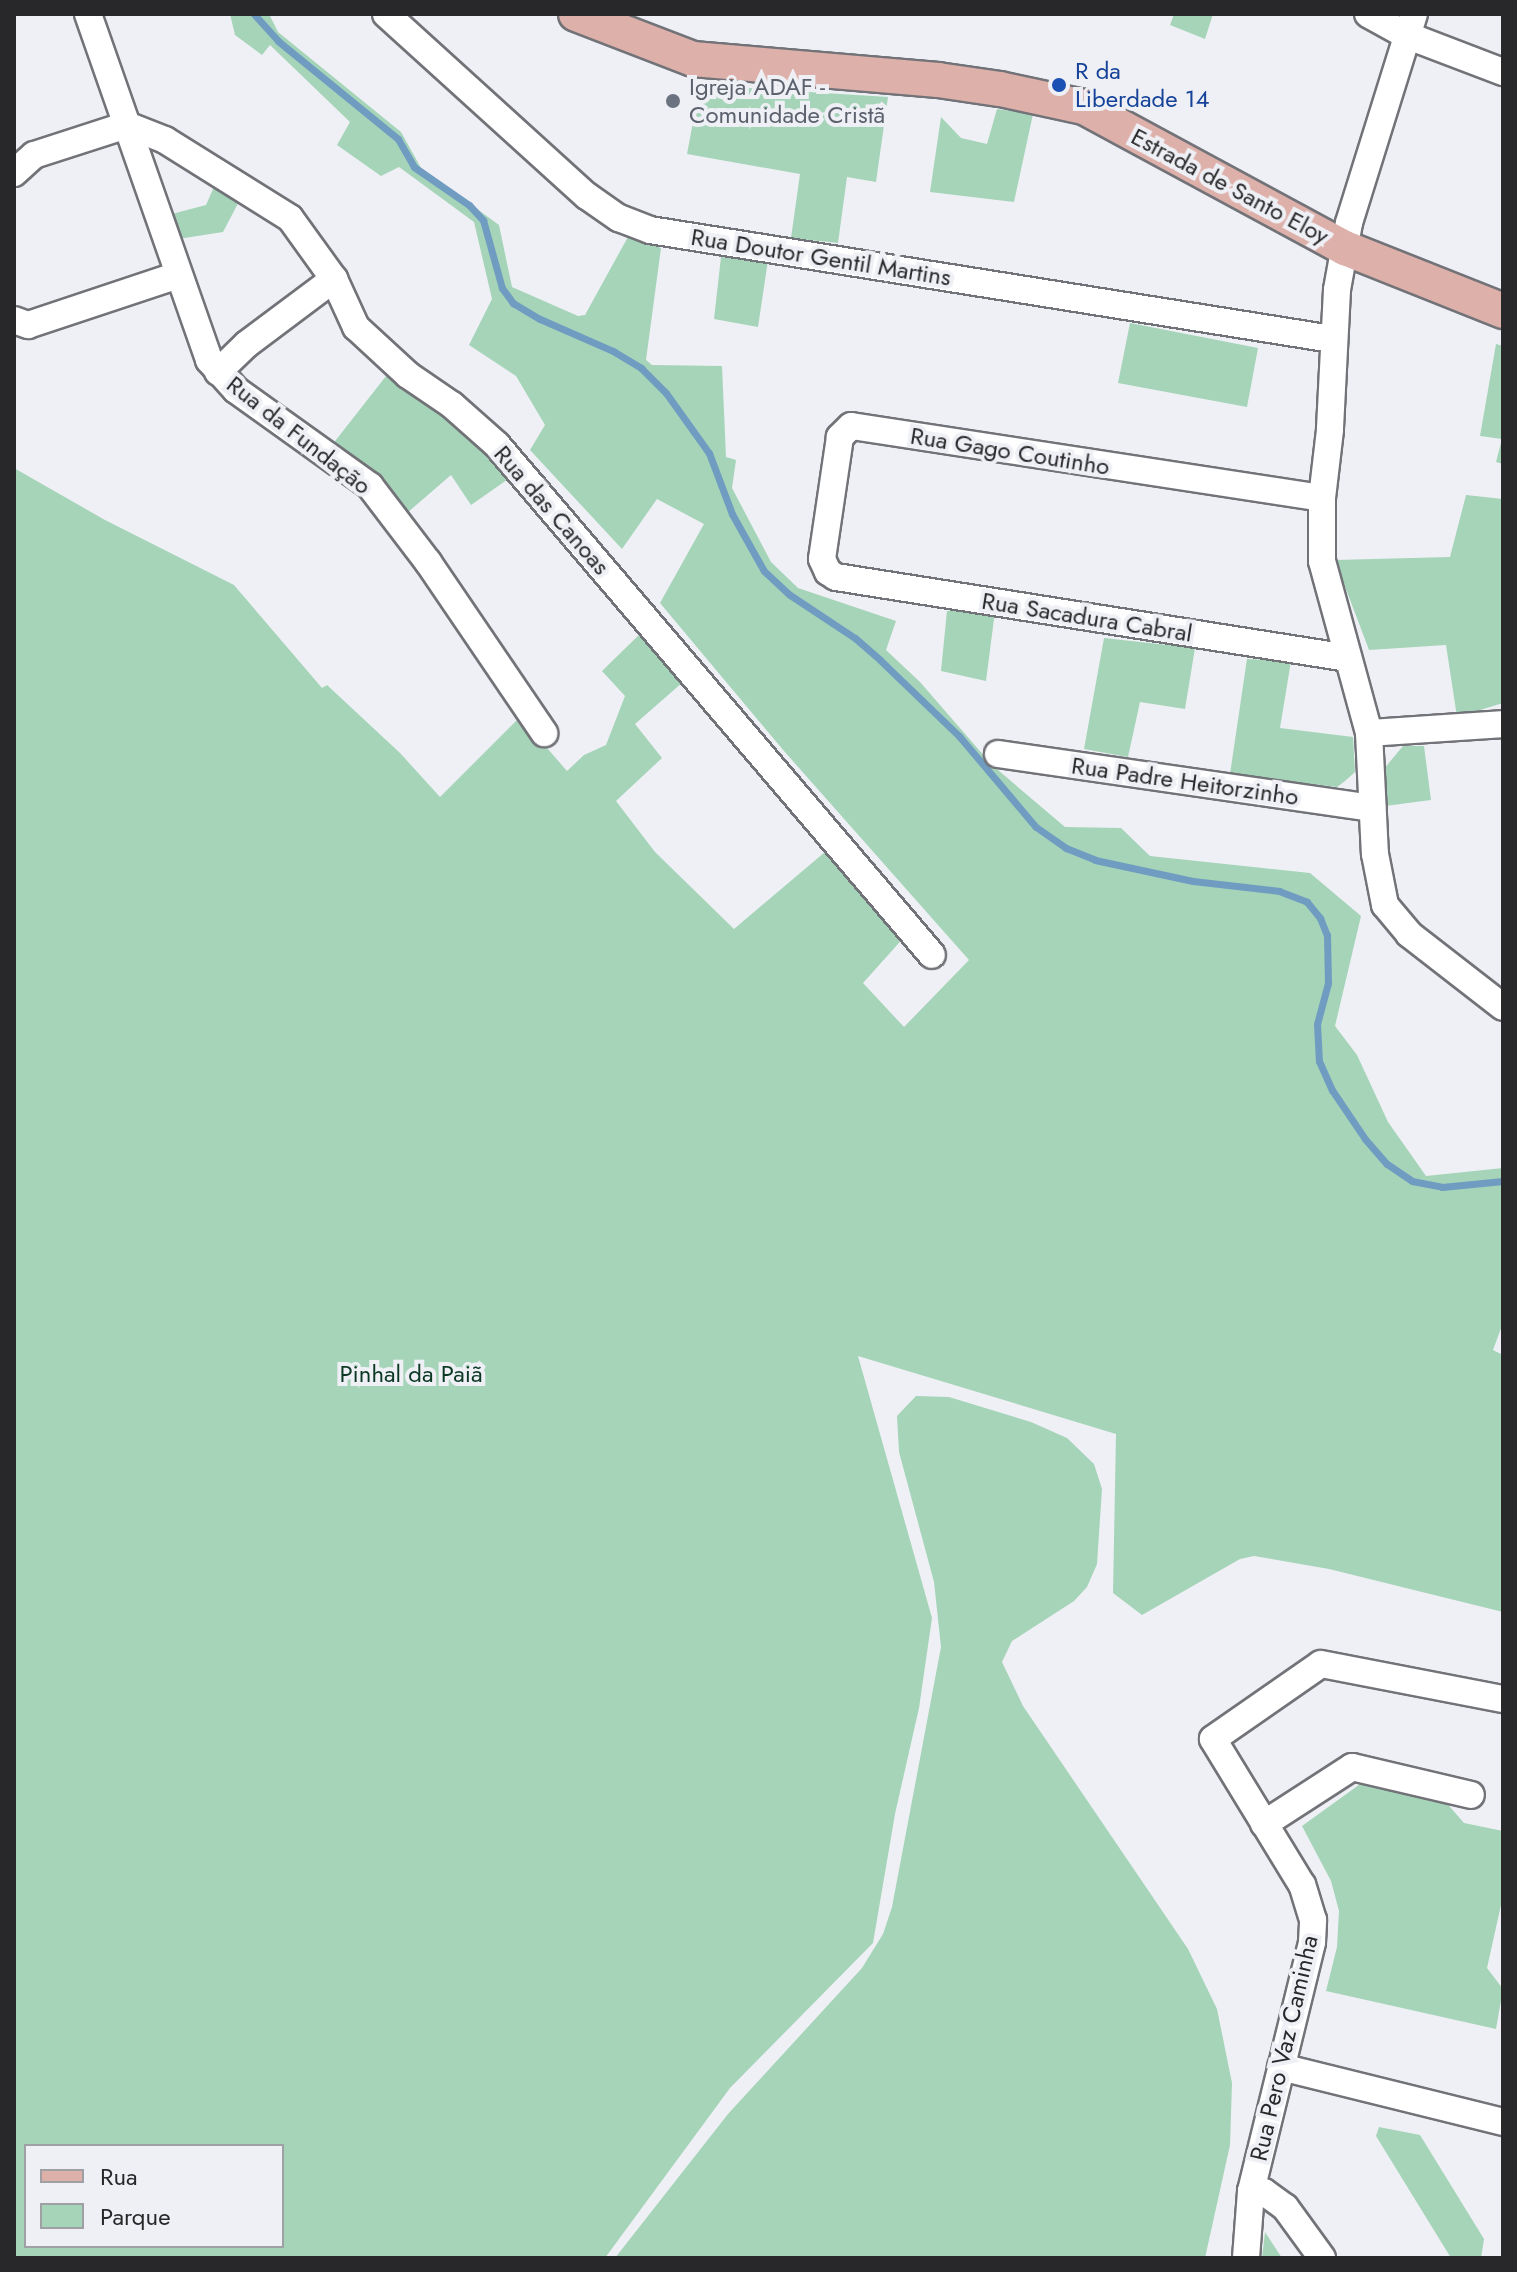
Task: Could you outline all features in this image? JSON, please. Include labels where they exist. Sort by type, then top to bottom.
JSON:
[{"type":"main road","name":"Estrada de Santo Eloy","points":[[576,14],[693,59],[938,80],[1000,89],[1084,107],[1345,248],[1503,311]]},
{"type":"street","name":"Rua da Fundação","points":[[88,14],[209,360],[236,390],[370,486],[428,562],[544,733]]},
{"type":"street","name":"Rua Doutor Gentil Martins","points":[[386,14],[587,196],[619,218],[650,230],[1332,339]]},
{"type":"street","points":[[1368,14],[1410,24],[1503,72]]},
{"type":"street","points":[[1410,24],[1345,248],[1332,339],[1330,430],[1322,498],[1322,561],[1369,733],[1377,867],[1385,905],[1409,934],[1503,1007]]},
{"type":"street","points":[[14,173],[34,155],[127,125]]},
{"type":"street","name":"Rua das Canoas","points":[[127,125],[165,140],[290,218],[334,279],[356,327],[408,375],[452,405],[497,445],[932,955]]},
{"type":"street","points":[[14,320],[28,325],[178,275]]},
{"type":"street","points":[[218,372],[247,344],[334,279]]},
{"type":"street","name":"Rua Gago Coutinho","points":[[828,572],[822,550],[838,449],[842,433],[851,426],[1322,498]]},
{"type":"street","name":"Rua Sacadura Cabral","points":[[828,572],[836,577],[1348,658]]},
{"type":"street","points":[[1369,733],[1503,724]]},
{"type":"street","name":"Rua Padre Heitorzinho","points":[[998,754],[1372,808]]},
{"type":"street","name":"Rua Pero Vaz Caminha","points":[[1246,2258],[1251,2191],[1312,1942],[1313,1920],[1302,1885],[1213,1739],[1321,1664],[1503,1699]]},
{"type":"street","points":[[1264,1824],[1352,1767],[1471,1795]]},
{"type":"street","points":[[1281,2067],[1503,2122]]},
{"type":"street","name":"Rua Pero Vaz Caminha","points":[[1251,2191],[1264,2192],[1285,2207],[1322,2258]]},
{"type":"green space","name":"Pinhal da Paiã","points":[[230,14],[269,14],[278,32],[401,132],[421,168],[499,225],[512,287],[578,316],[585,315],[629,235],[661,248],[646,360],[652,365],[722,366],[726,457],[736,460],[732,488],[771,562],[798,588],[896,621],[886,650],[920,682],[992,765],[1065,827],[1121,828],[1150,856],[1310,873],[1361,916],[1335,1026],[1357,1055],[1388,1122],[1426,1176],[1503,1168],[1503,1323],[1493,1350],[1503,1355],[1503,1612],[1329,1569],[1254,1556],[1240,1559],[1142,1615],[1113,1593],[1116,1434],[858,1356],[932,1618],[919,1708],[895,1814],[873,1943],[730,2088],[605,2258],[14,2258],[14,468],[105,520],[234,585],[322,688],[327,685],[400,753],[440,797],[520,717],[567,771],[584,755],[606,745],[625,696],[602,671],[642,632],[683,682],[635,724],[662,758],[616,801],[655,852],[734,929],[825,852],[906,935],[863,983],[904,1027],[969,960],[784,751],[660,603],[704,524],[657,499],[622,549],[530,450],[545,425],[516,376],[469,345],[492,299],[474,222],[399,167],[381,176],[337,145],[350,122],[270,45],[262,55],[235,35]]},
{"type":"green space","points":[[1174,14],[1213,14],[1205,39],[1170,25]]},
{"type":"green space","points":[[700,85],[888,97],[876,182],[847,177],[838,243],[791,238],[800,174],[687,154]]},
{"type":"green space","points":[[997,109],[1033,114],[1014,202],[930,192],[941,117],[961,138],[987,144]]},
{"type":"green space","points":[[217,180],[243,194],[223,232],[178,239],[168,215],[206,205]]},
{"type":"green space","points":[[721,257],[768,260],[758,327],[714,319]]},
{"type":"green space","points":[[1130,323],[1258,348],[1247,407],[1118,383]]},
{"type":"green space","points":[[1496,344],[1503,346],[1503,464],[1496,462],[1502,439],[1480,436]]},
{"type":"green space","points":[[390,371],[444,408],[514,475],[471,505],[451,475],[407,513],[391,489],[332,445]]},
{"type":"green space","points":[[1466,495],[1503,499],[1503,703],[1457,717],[1446,645],[1369,650],[1335,560],[1450,557]]},
{"type":"green space","points":[[947,611],[995,611],[986,681],[941,671]]},
{"type":"green space","points":[[1104,638],[1195,648],[1185,709],[1140,702],[1128,757],[1084,749]]},
{"type":"green space","points":[[1247,659],[1291,661],[1280,728],[1353,737],[1355,772],[1345,781],[1337,787],[1230,774]]},
{"type":"green space","points":[[1403,746],[1424,746],[1431,800],[1385,806],[1383,770]]},
{"type":"green space","points":[[916,1396],[949,1397],[1031,1422],[1067,1438],[1094,1464],[1102,1489],[1097,1564],[1087,1587],[1074,1601],[1012,1641],[1002,1662],[1023,1706],[1188,1949],[1217,2009],[1232,2083],[1230,2145],[1205,2258],[615,2258],[728,2114],[862,1968],[883,1934],[892,1907],[941,1647],[934,1582],[899,1452],[897,1416]]},
{"type":"green space","points":[[1363,1782],[1444,1800],[1464,1823],[1503,1831],[1503,1896],[1487,1968],[1503,1989],[1496,2029],[1326,1991],[1337,1947],[1339,1911],[1331,1881],[1302,1826]]},
{"type":"green space","points":[[1379,2127],[1420,2135],[1484,2239],[1481,2258],[1451,2258],[1376,2136]]},
{"type":"green space","points":[[1265,2232],[1282,2258],[1262,2258]]},
{"type":"waterway","points":[[254,14],[278,41],[398,139],[414,167],[469,205],[483,220],[502,288],[513,303],[540,319],[613,351],[641,368],[666,393],[709,453],[732,514],[764,571],[790,595],[855,638],[880,660],[959,736],[1036,827],[1066,848],[1095,860],[1193,881],[1279,891],[1307,902],[1320,918],[1327,935],[1328,983],[1317,1024],[1319,1061],[1332,1090],[1365,1139],[1387,1164],[1412,1181],[1442,1187],[1503,1181]]},
{"type":"place","name":"R da Liberdade 14","points":[[1059,85]]},
{"type":"place","name":"Igreja ADAF - Comunidade Cristã","points":[[673,101]]}]
